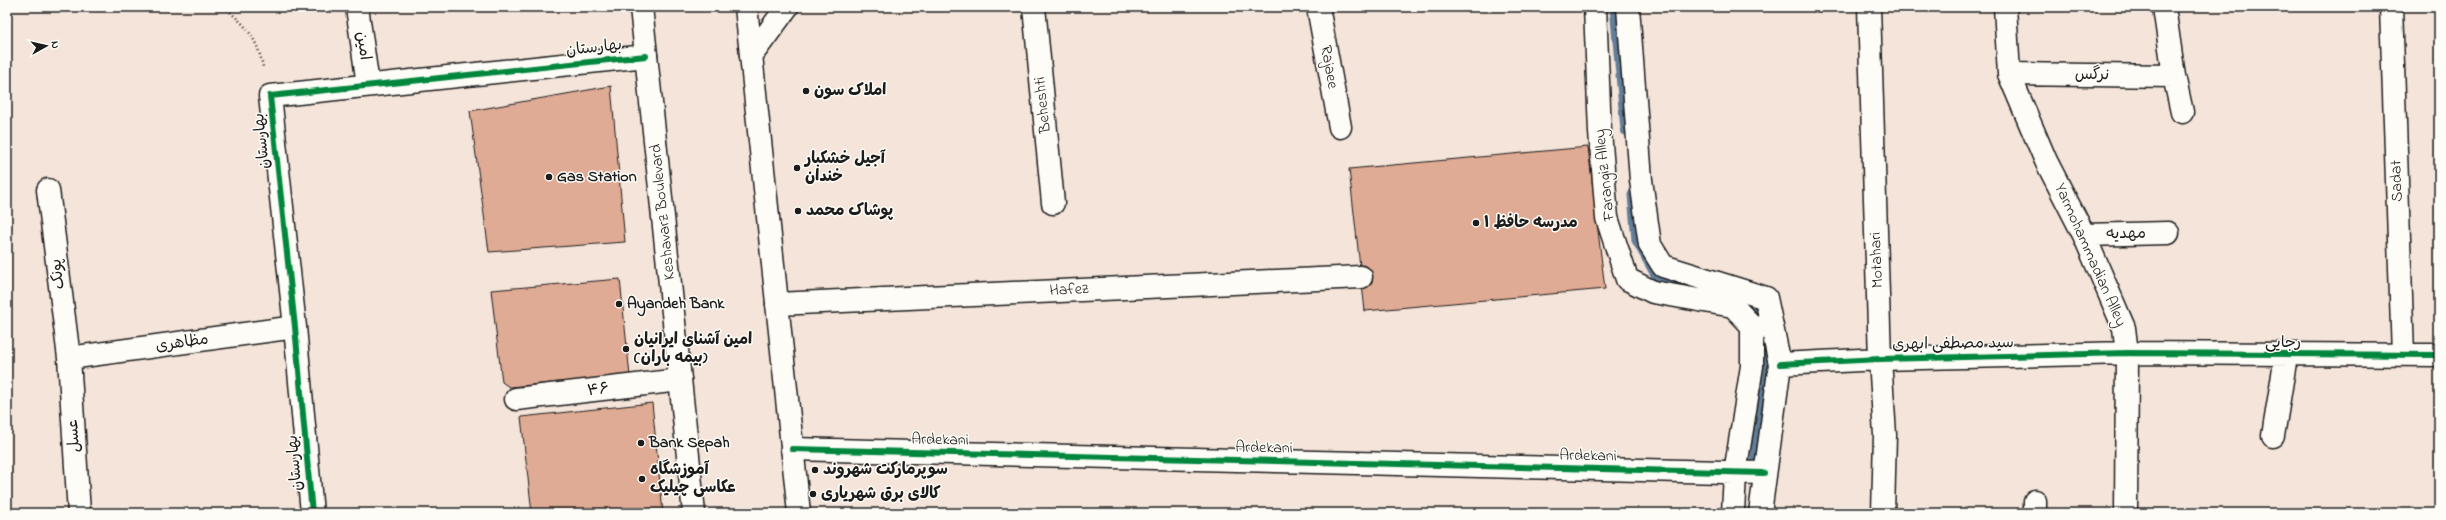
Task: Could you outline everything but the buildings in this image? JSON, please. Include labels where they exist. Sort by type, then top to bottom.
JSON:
[{"type":"street","name":"امین","points":[[357,7],[368,85]]},
{"type":"street","name":"Keshavarz Boulevard","points":[[641,7],[694,513]]},
{"type":"street","points":[[746,7],[799,513]]},
{"type":"street","points":[[751,56],[787,7]]},
{"type":"street","name":"Beheshti","points":[[1034,7],[1052,204]]},
{"type":"street","name":"Rajaee","points":[[1318,7],[1340,127]]},
{"type":"street","name":"Farangiz Alley","points":[[1595,7],[1600,132],[1607,218],[1627,279],[1654,292],[1733,306],[1752,326],[1752,366],[1735,473],[1733,513]]},
{"type":"street","points":[[1628,7],[1641,180],[1650,245],[1663,266],[1766,298],[1780,364],[1763,473],[1760,513]]},
{"type":"street","name":"Motahari","points":[[1868,7],[1880,359],[1885,435],[1883,513]]},
{"type":"street","name":"Yarmohammadian Alley","points":[[2005,7],[2009,74],[2046,161],[2084,235],[2124,328],[2127,353],[2126,513]]},
{"type":"street","points":[[2164,7],[2174,76],[2182,112]]},
{"type":"street","name":"Sadat","points":[[2391,7],[2403,355]]},
{"type":"street","name":"بهارستان","points":[[312,513],[295,327],[270,96],[646,56]]},
{"type":"street","name":"نرگس","points":[[2009,74],[2174,76]]},
{"type":"street","name":"پونک","points":[[48,190],[69,358]]},
{"type":"street","name":"مهدیه","points":[[2084,235],[2168,233]]},
{"type":"street","name":"Hafez","points":[[777,304],[1361,277]]},
{"type":"street","name":"مظاهری","points":[[69,358],[295,327]]},
{"type":"street","name":"سید مصطفی ابهری","points":[[1780,364],[1880,359],[2127,353]]},
{"type":"street","name":"رجایی","points":[[2127,353],[2286,356],[2439,355]]},
{"type":"street","points":[[2273,436],[2286,356]]},
{"type":"street","name":"عسل","points":[[69,358],[79,513]]},
{"type":"street","name":"۴۶","points":[[516,399],[680,380]]},
{"type":"street","name":"Ardekani","points":[[792,449],[1763,473]]},
{"type":"path","points":[[224,7],[252,34],[259,48]]},
{"type":"waterway","points":[[1615,7],[1626,130]]},
{"type":"waterway","points":[[1633,195],[1637,240],[1658,278],[1706,290]]},
{"type":"waterway","points":[[1742,300],[1753,303],[1767,347],[1754,476]]},
{"type":"cycle path","points":[[312,513],[295,327],[270,96],[646,56]]},
{"type":"cycle path","points":[[1780,364],[1880,359],[2127,353],[2439,355]]},
{"type":"cycle path","points":[[792,449],[1764,473]]},
{"type":"place","name":"املاک سون","points":[[806,91]]},
{"type":"place","name":"آجیل خشکبار خندان","points":[[797,168]]},
{"type":"place","name":"Gas Station","points":[[549,177]]},
{"type":"place","name":"پوشاک محمد","points":[[798,211]]},
{"type":"place","name":"مدرسه حافظ ۱","points":[[1476,223]]},
{"type":"place","name":"Ayandeh Bank","points":[[619,304]]},
{"type":"place","name":"امین آشنای ایرانیان (بیمه باران)","points":[[626,349]]},
{"type":"place","name":"Bank Sepah","points":[[641,443]]},
{"type":"place","name":"سوپرمارکت شهروند","points":[[815,470]]},
{"type":"place","name":"آموزشگاه عکاسی چیلیک","points":[[642,479]]},
{"type":"place","name":"کالای برق شهریاری","points":[[813,494]]}]
